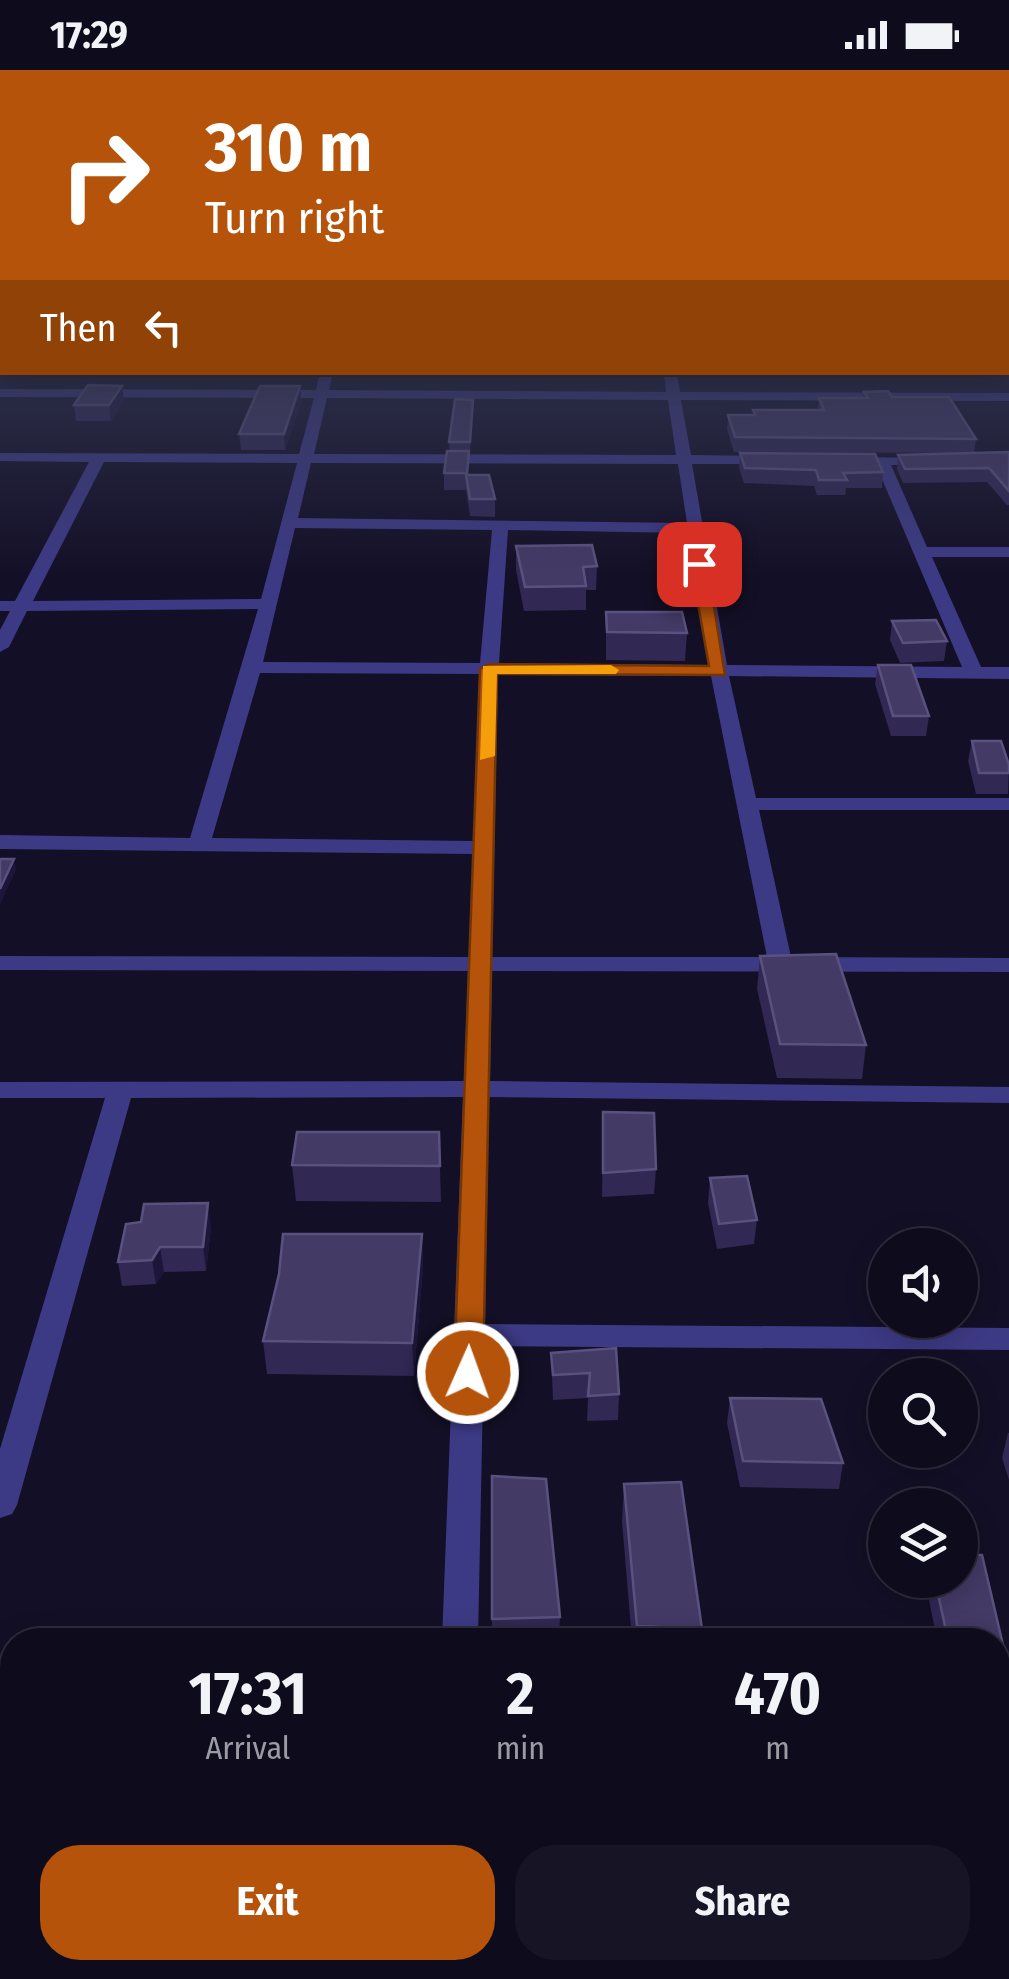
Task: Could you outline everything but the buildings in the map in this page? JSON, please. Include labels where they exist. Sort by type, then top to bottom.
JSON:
[{"type":"street","points":[[198,845],[252,667],[320,400]]},
{"type":"street","points":[[674,400],[692,528],[780,964]]},
{"type":"street","points":[[0,457],[783,460]]},
{"type":"street","points":[[0,647],[99,457]]},
{"type":"street","points":[[822,460],[954,461]]},
{"type":"street","points":[[881,460],[974,673]]},
{"type":"street","points":[[289,523],[692,528]]},
{"type":"street","points":[[460,1628],[489,669],[500,527]]},
{"type":"street","points":[[924,552],[1009,552]]},
{"type":"street","points":[[0,606],[266,604]]},
{"type":"street","points":[[252,667],[1009,674]]},
{"type":"street","points":[[747,804],[1009,804]]},
{"type":"street","points":[[0,842],[483,848]]},
{"type":"street","points":[[0,963],[1009,965]]},
{"type":"street","points":[[0,1505],[121,1088]]},
{"type":"street","points":[[0,1090],[477,1089],[1009,1095]]},
{"type":"street","points":[[470,1335],[1009,1339]]},
{"type":"slow traffic","points":[[486,756],[489,669],[611,670]]},
{"type":"route","points":[[468,1373],[489,669],[719,671],[699,564]]}]
